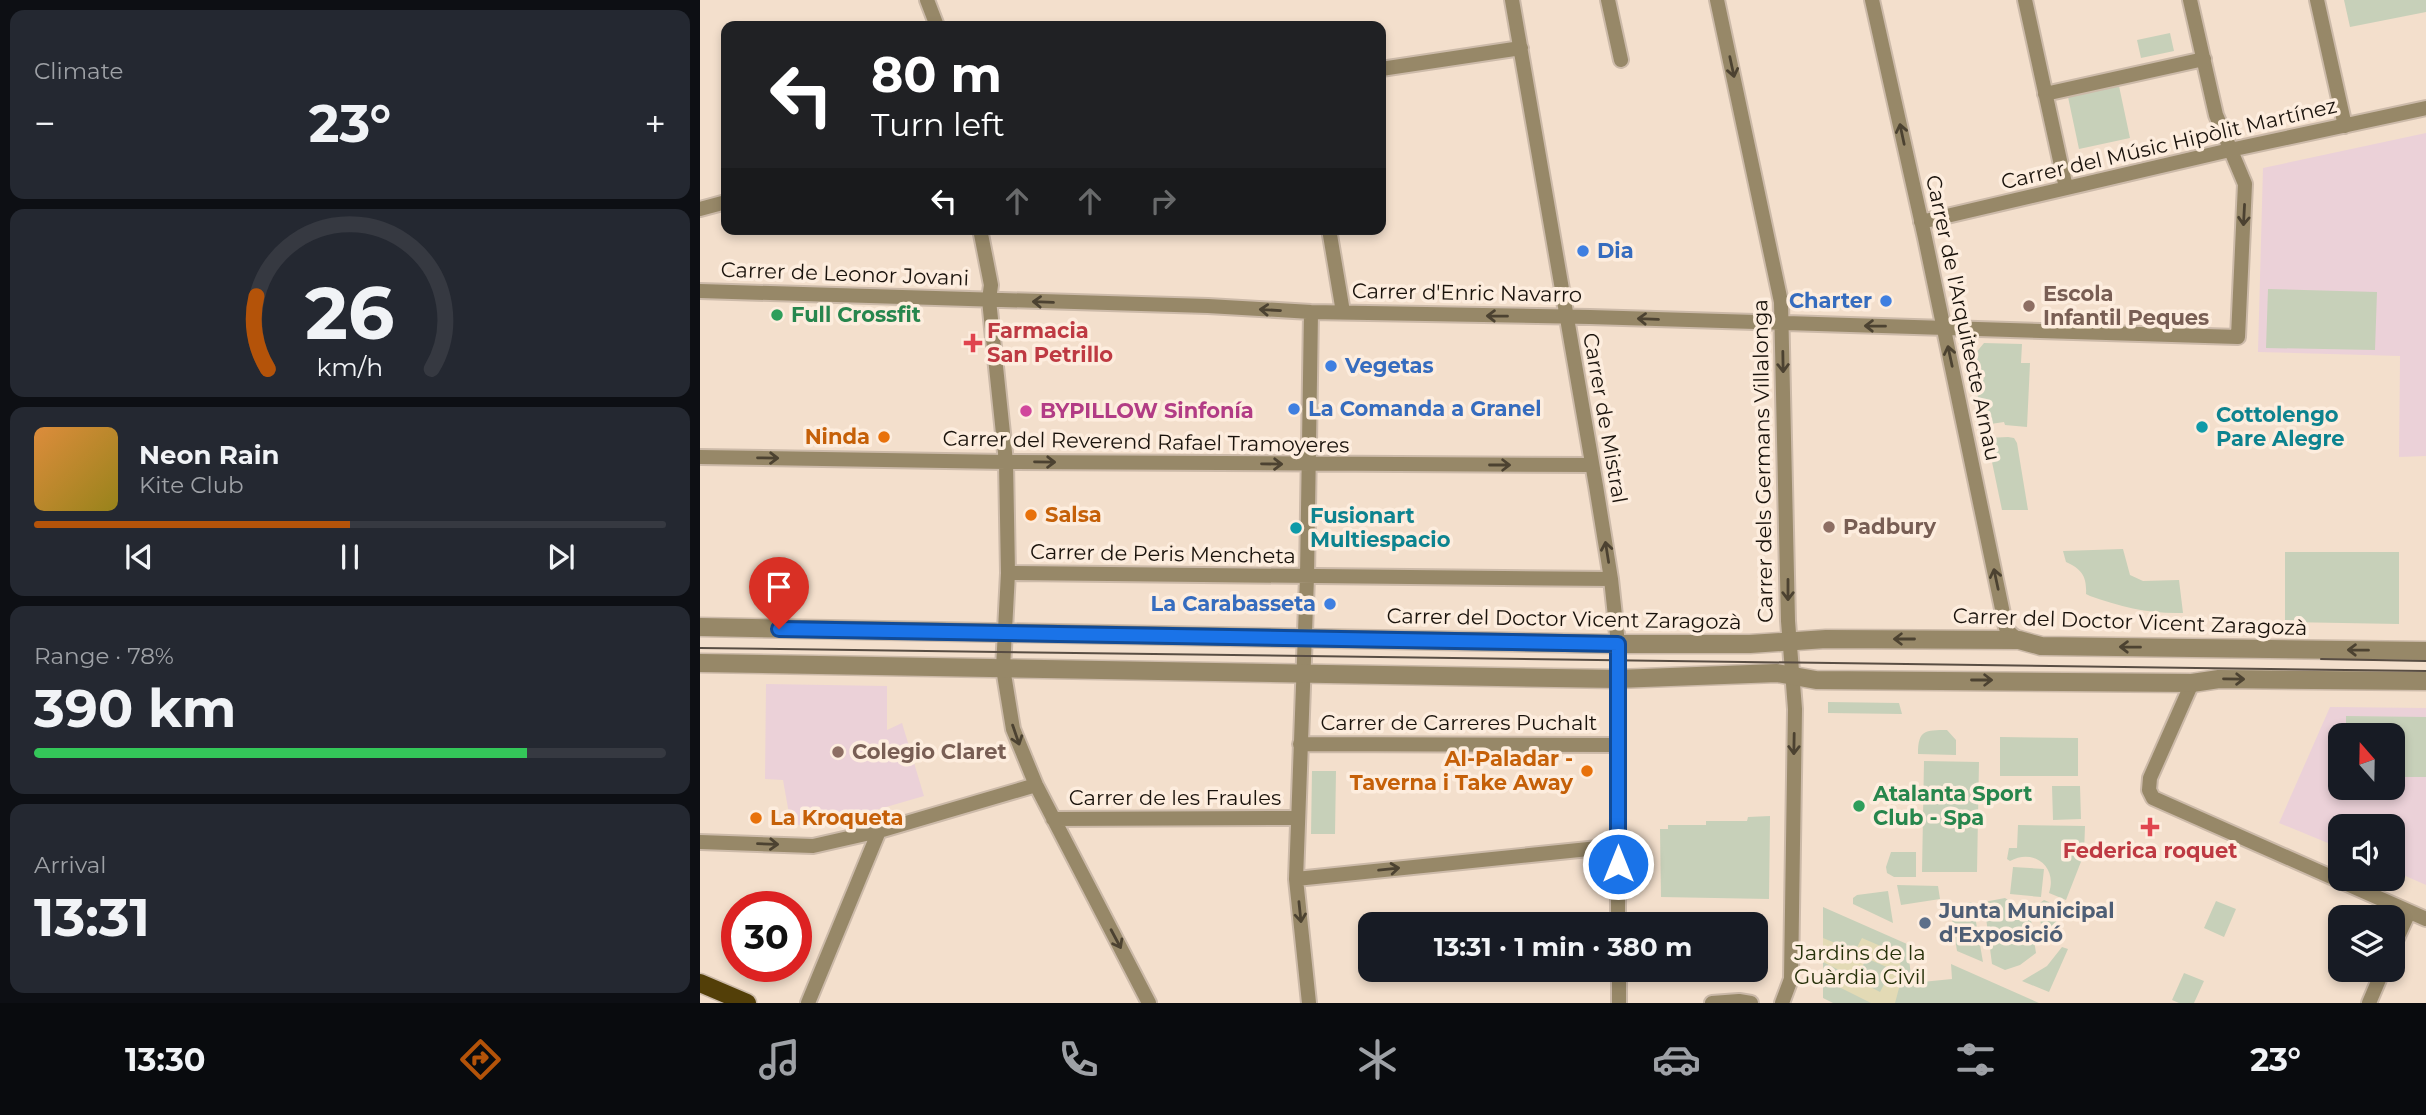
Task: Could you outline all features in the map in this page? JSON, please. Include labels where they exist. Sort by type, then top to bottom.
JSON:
[{"type":"main road","points":[[700,983],[747,1003]]},
{"type":"street","points":[[928,0],[935,21]]},
{"type":"street","name":"Carrer de Mistral","points":[[1512,0],[1611,579],[1618,644],[1618,912]]},
{"type":"street","points":[[1608,0],[1621,60]]},
{"type":"street","name":"Carrer dels Germans Villalonga","points":[[1717,0],[1780,289],[1789,640],[1794,676],[1791,979],[1782,1003]]},
{"type":"street","name":"Carrer de l'Arquitecte Arnau","points":[[1872,0],[2006,628],[2019,640]]},
{"type":"street","points":[[2025,0],[2066,188]]},
{"type":"street","points":[[2190,0],[2217,116],[2230,150]]},
{"type":"street","points":[[2317,0],[2344,126]]},
{"type":"street","points":[[1386,68],[1521,48]]},
{"type":"street","points":[[2045,94],[2204,59]]},
{"type":"street","name":"Carrer del Músic Hipòlit Martínez","points":[[1921,222],[2230,150],[2426,108]]},
{"type":"street","name":"Carrer d'Enric Navarro","points":[[989,300],[1208,306],[1311,312],[2238,337],[2245,184],[2230,150]]},
{"type":"street","points":[[700,209],[721,203]]},
{"type":"street","points":[[981,235],[991,285],[989,300],[1006,462],[1008,573],[1003,668],[1013,729],[1053,820],[1149,1003]]},
{"type":"street","points":[[1330,235],[1343,312]]},
{"type":"street","name":"Carrer de Leonor Jovani","points":[[700,291],[989,300]]},
{"type":"street","points":[[1309,1003],[1296,879],[1307,577],[1311,312]]},
{"type":"street","name":"Carrer del Reverend Rafael Tramoyeres","points":[[700,457],[1006,462],[1591,465]]},
{"type":"street","name":"Carrer de Peris Mencheta","points":[[1008,573],[1611,579]]},
{"type":"street","name":"Carrer del Doctor Vicent Zaragozà","points":[[700,627],[1618,644],[1789,640],[2019,640],[2041,646],[2426,651]]},
{"type":"street","points":[[700,663],[1617,678],[1777,673],[1816,680],[2192,683],[2219,679],[2426,681]]},
{"type":"street","points":[[2192,683],[2150,778],[2149,790],[2153,798],[2426,919]]},
{"type":"street","name":"Carrer de Carreres Puchalt","points":[[1300,744],[1618,745]]},
{"type":"street","points":[[700,842],[813,846],[879,831],[1036,785]]},
{"type":"street","name":"Carrer de les Fraules","points":[[1053,820],[1297,818]]},
{"type":"street","points":[[808,1003],[879,831]]},
{"type":"street","points":[[1296,879],[1618,846]]},
{"type":"street","points":[[2405,921],[2409,912]]},
{"type":"street","points":[[1619,982],[1619,1003]]},
{"type":"street","points":[[2369,1003],[2378,982]]},
{"type":"street","points":[[1712,1003],[1739,1000],[1751,1003]]},
{"type":"shaded area","points":[[2426,133],[2426,456],[2399,457],[2400,356],[2258,352],[2263,168]]},
{"type":"shaded area","name":"Colegio Claret","points":[[766,684],[887,686],[887,730],[902,723],[924,796],[824,825],[791,825],[783,780],[765,779]]},
{"type":"shaded area","points":[[2330,707],[2426,708],[2426,885],[2405,876],[2405,814],[2328,814],[2328,843],[2279,823]]},
{"type":"green space","points":[[2344,0],[2426,0],[2426,12],[2350,27]]},
{"type":"green space","points":[[2170,33],[2174,51],[2141,58],[2137,40]]},
{"type":"green space","points":[[2119,86],[2130,138],[2079,149],[2068,97]]},
{"type":"green space","points":[[2268,289],[2377,292],[2375,350],[2266,348]]},
{"type":"green space","points":[[1984,343],[2022,344],[2021,363],[2030,363],[2027,427],[2005,425],[2004,422],[1984,425],[1970,360]]},
{"type":"green space","points":[[1987,438],[2014,438],[2017,443],[2028,510],[2002,510]]},
{"type":"green space","points":[[2123,549],[2130,575],[2143,581],[2179,580],[2183,613],[2136,609],[2086,594],[2086,583],[2082,574],[2066,562],[2063,551]]},
{"type":"green space","points":[[2285,552],[2399,552],[2399,624],[2285,622]]},
{"type":"green space","points":[[1828,702],[1899,703],[1902,714],[1828,713]]},
{"type":"green space","points":[[2346,716],[2426,717],[2426,777],[2405,777],[2405,723],[2346,723]]},
{"type":"green space","points":[[1947,730],[1956,740],[1956,755],[1918,754],[1919,740],[1924,733]]},
{"type":"green space","points":[[2000,737],[2078,738],[2078,776],[2000,776]]},
{"type":"green space","points":[[1924,761],[1979,762],[1977,872],[1922,872]]},
{"type":"green space","points":[[1312,771],[1336,771],[1335,834],[1311,834]]},
{"type":"green space","points":[[2052,786],[2080,786],[2081,819],[2053,820]]},
{"type":"green space","points":[[1770,816],[1769,899],[1661,897],[1660,829],[1668,829],[1668,825],[1706,825],[1706,821],[1747,821],[1748,817]]},
{"type":"green space","points":[[2018,825],[2085,826],[2084,854],[2066,900],[2049,893],[2050,875],[2042,862],[2027,857],[2010,861],[2007,859],[2009,848],[2017,848]]},
{"type":"green space","points":[[1891,852],[1916,852],[1916,877],[1894,877],[1887,873],[1886,867]]},
{"type":"green space","points":[[2013,867],[2044,869],[2041,897],[2010,894]]},
{"type":"green space","points":[[1897,885],[1938,886],[1940,899],[1901,905]]},
{"type":"green space","points":[[1888,891],[1893,923],[1853,904],[1853,898],[1857,895]]},
{"type":"green space","points":[[2005,898],[2019,907],[2029,907],[2036,953],[2020,965],[2005,970],[1992,964],[1984,902]]},
{"type":"green space","points":[[2044,900],[2063,908],[2045,944],[2037,905]]},
{"type":"green space","points":[[2216,901],[2236,909],[2224,937],[2204,928]]},
{"type":"green space","points":[[1971,902],[1983,962],[1957,951],[1950,906]]},
{"type":"green space","name":"Jardins de la Guàrdia Civil","points":[[1823,907],[1907,944],[1912,983],[1952,979],[1951,964],[2039,1003],[1833,1003],[1823,998]]},
{"type":"green space","points":[[2062,947],[2068,949],[2049,992],[2022,981],[2047,966]]},
{"type":"green space","points":[[2184,973],[2204,981],[2194,1003],[2172,1000]]},
{"type":"sand","points":[[1823,938],[1855,951],[1862,938],[1899,954],[1902,977],[1895,1003],[1871,1003],[1837,986],[1843,972],[1823,962]],"holes":[[[1866,958],[1891,971],[1880,992],[1857,980]]]},
{"type":"tram line","points":[[700,648],[2426,671]]},
{"type":"tram line","points":[[2321,659],[2426,661]]},
{"type":"place","name":"Dia","points":[[1583,251]]},
{"type":"place","name":"Charter","points":[[1886,301]]},
{"type":"place","name":"Escola Infantil Peques","points":[[2029,306]]},
{"type":"place","name":"Full Crossfit","points":[[777,315]]},
{"type":"place","name":"Farmacia San Petrillo","points":[[973,343]]},
{"type":"place","name":"Vegetas","points":[[1331,366]]},
{"type":"place","name":"La Comanda a Granel","points":[[1294,409]]},
{"type":"place","name":"BYPILLOW Sinfonía","points":[[1026,411]]},
{"type":"place","name":"Cottolengo Pare Alegre","points":[[2202,427]]},
{"type":"place","name":"Ninda","points":[[884,437]]},
{"type":"place","name":"Salsa","points":[[1031,515]]},
{"type":"place","name":"Padbury","points":[[1829,527]]},
{"type":"place","name":"Fusionart Multiespacio","points":[[1296,528]]},
{"type":"place","name":"La Carabasseta","points":[[1330,604]]},
{"type":"place","name":"Colegio Claret","points":[[838,752]]},
{"type":"place","name":"Al-Paladar - Taverna i Take Away","points":[[1587,771]]},
{"type":"place","name":"Atalanta Sport Club - Spa","points":[[1859,806]]},
{"type":"place","name":"La Kroqueta","points":[[756,818]]},
{"type":"place","name":"Federica roquet","points":[[2150,827]]},
{"type":"place","name":"Junta Municipal d'Exposició","points":[[1925,923]]},
{"type":"route","points":[[779,629],[1618,644],[1618,864]]}]
